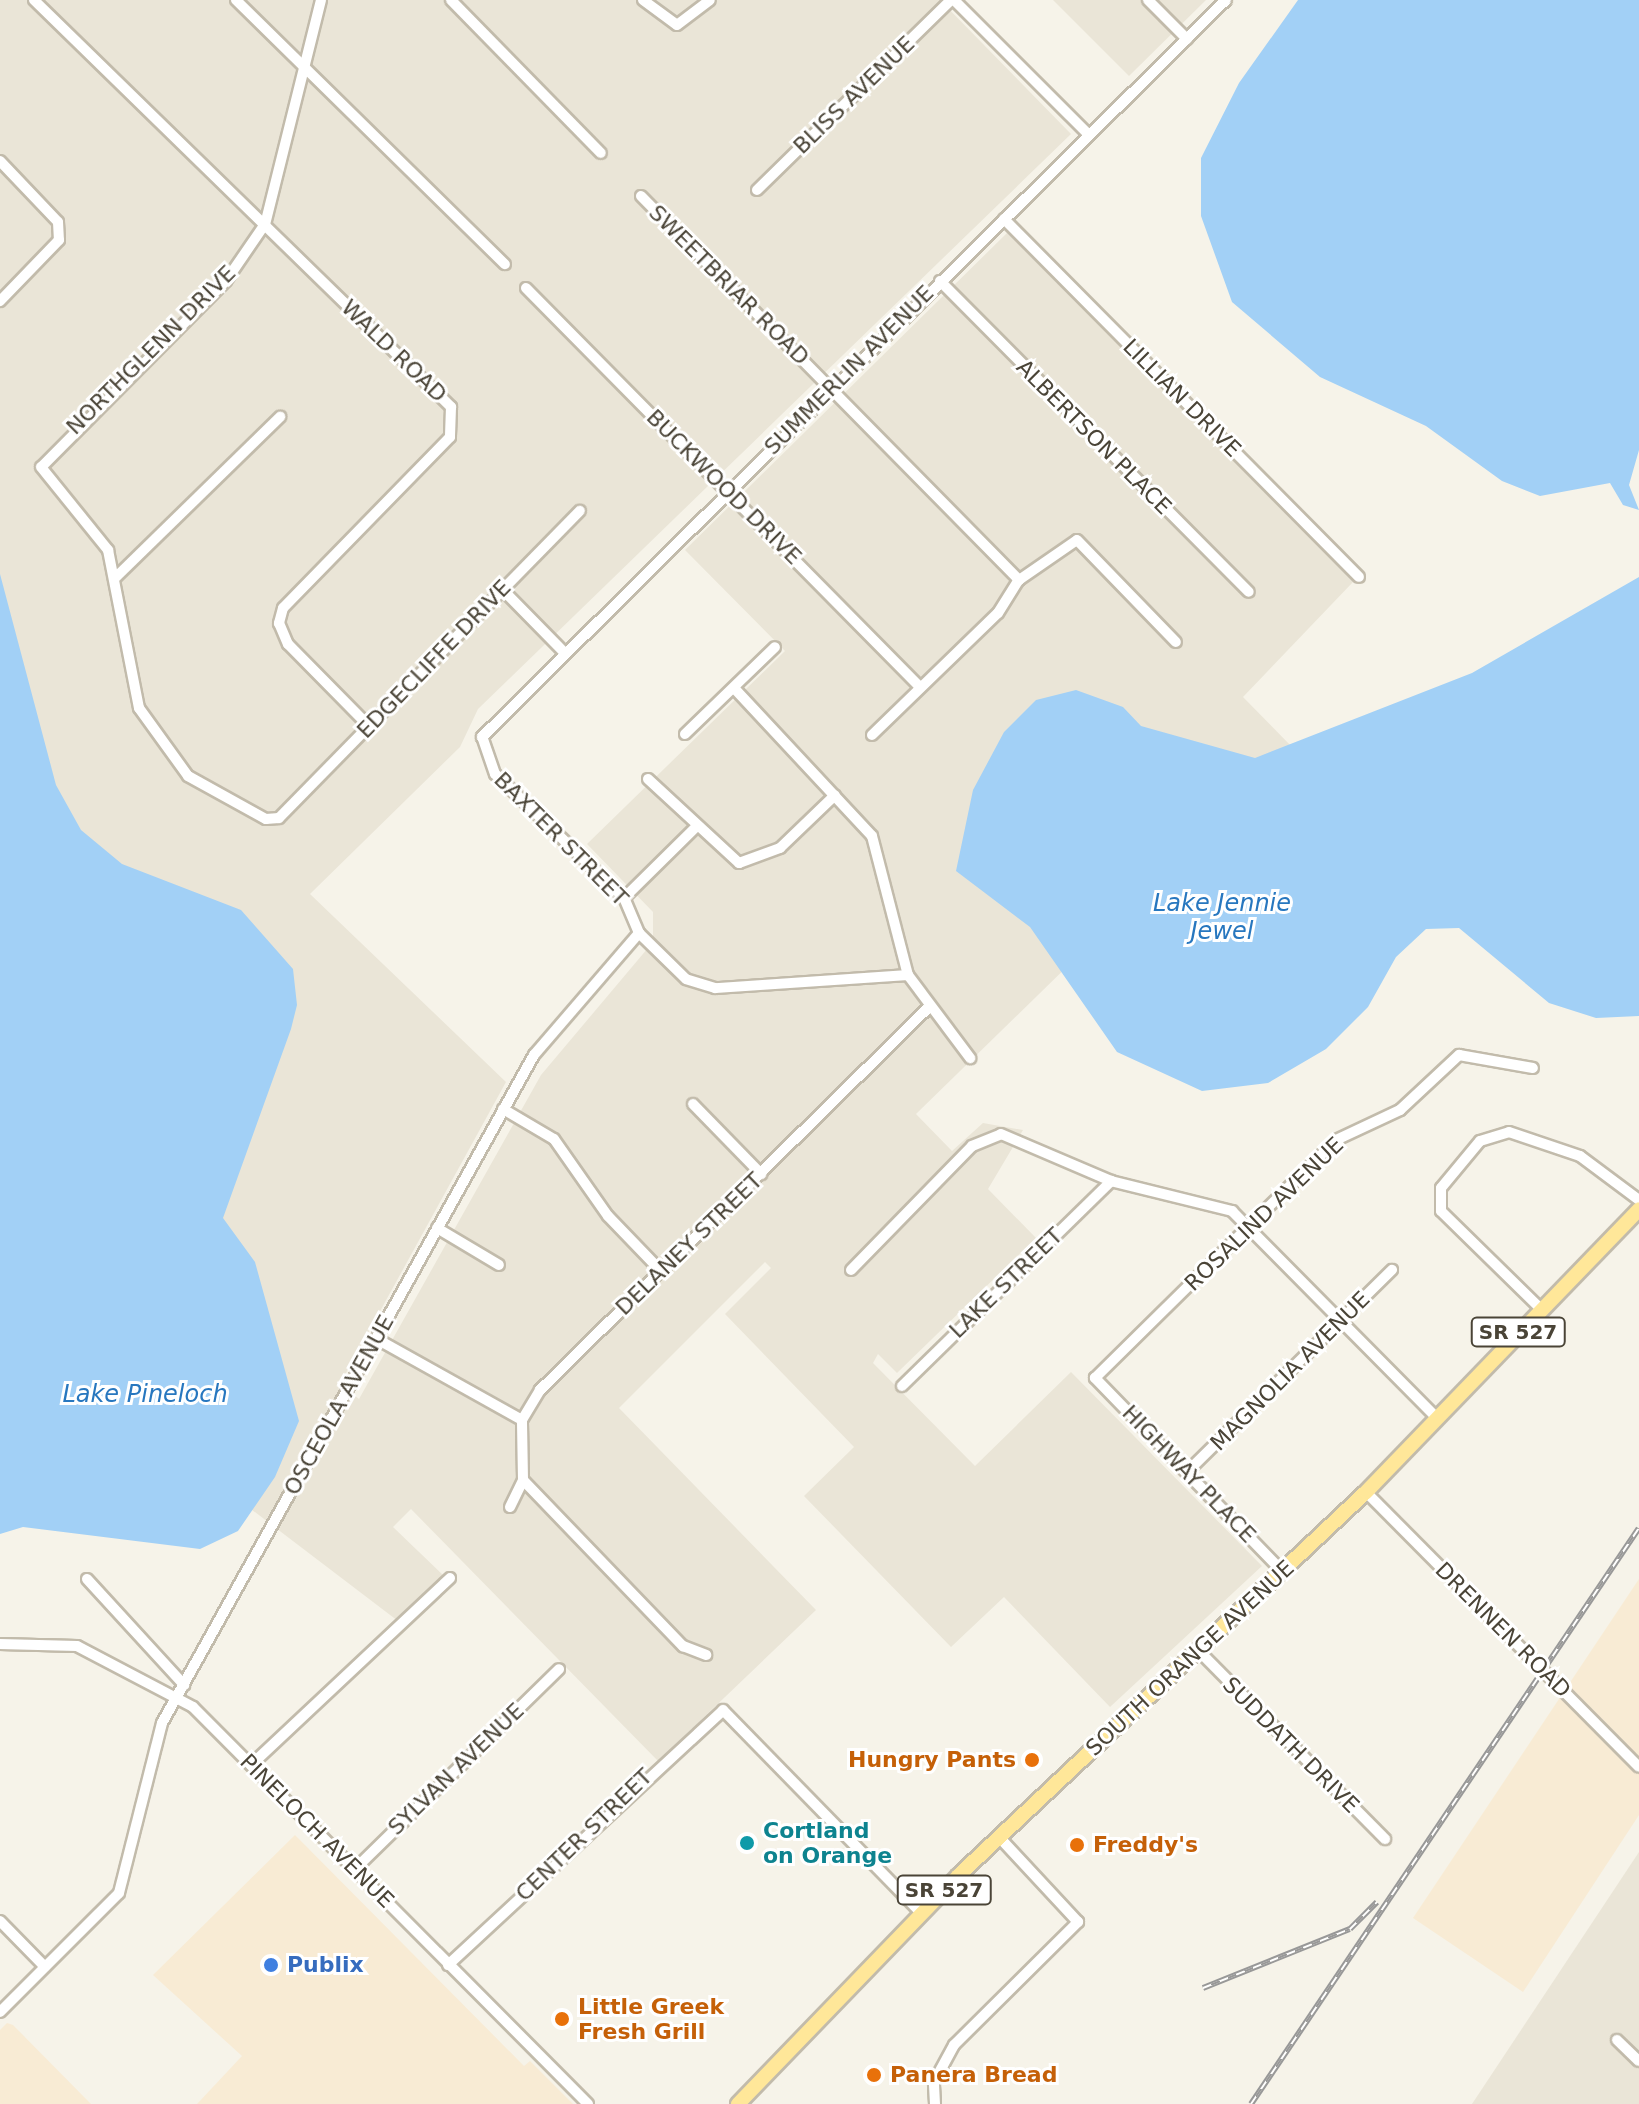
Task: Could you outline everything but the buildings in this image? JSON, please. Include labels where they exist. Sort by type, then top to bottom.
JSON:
[{"type":"main road","name":"SOUTH ORANGE AVENUE","points":[[738,2104],[921,1913],[1366,1492],[1639,1209]]},
{"type":"street","name":"WALD ROAD","points":[[34,0],[451,407],[455,420],[450,437],[283,608],[279,623],[288,644],[368,725]]},
{"type":"street","points":[[236,0],[305,64],[505,264]]},
{"type":"street","name":"NORTHGLENN DRIVE","points":[[115,578],[96,530],[41,467],[226,281],[265,224],[321,0]]},
{"type":"street","points":[[451,0],[601,153]]},
{"type":"street","points":[[643,0],[677,25],[710,0]]},
{"type":"street","points":[[952,0],[1089,135]]},
{"type":"street","name":"BLISS AVENUE","points":[[757,190],[952,0]]},
{"type":"street","points":[[1148,0],[1187,39]]},
{"type":"street","name":"SUMMERLIN AVENUE","points":[[480,745],[492,721],[565,653],[1226,0]]},
{"type":"street","points":[[0,161],[58,222],[59,240],[0,301]]},
{"type":"street","name":"SWEETBRIAR ROAD","points":[[641,196],[1019,580]]},
{"type":"street","name":"LILLIAN DRIVE","points":[[1004,219],[1359,577]]},
{"type":"street","name":"ALBERTSON PLACE","points":[[940,281],[1249,592]]},
{"type":"street","name":"BUCKWOOD DRIVE","points":[[526,288],[920,687]]},
{"type":"street","points":[[115,578],[280,417]]},
{"type":"street","name":"EDGECLIFFE DRIVE","points":[[115,578],[139,708],[164,748],[188,776],[266,819],[290,811],[368,725],[580,511]]},
{"type":"street","points":[[872,735],[998,613],[1019,580],[1077,540],[1176,642]]},
{"type":"street","points":[[502,589],[565,653]]},
{"type":"street","points":[[685,734],[775,647]]},
{"type":"street","points":[[734,688],[835,795],[880,854],[893,936],[908,975],[927,1009],[970,1058]]},
{"type":"street","name":"BAXTER STREET","points":[[480,745],[495,774],[624,898],[639,933],[686,979],[715,988],[908,975]]},
{"type":"street","points":[[648,779],[695,828],[739,863],[780,848],[835,795]]},
{"type":"street","points":[[624,898],[695,828]]},
{"type":"street","name":"OSCEOLA AVENUE","points":[[0,2012],[103,1910],[124,1882],[154,1743],[176,1698],[503,1109],[549,1033],[639,933]]},
{"type":"street","name":"DELANEY STREET","points":[[522,1420],[540,1390],[927,1009]]},
{"type":"street","name":"ROSALIND AVENUE","points":[[1095,1378],[1336,1140],[1400,1110],[1459,1055],[1533,1068]]},
{"type":"street","points":[[693,1104],[761,1174]]},
{"type":"street","points":[[503,1109],[554,1139],[608,1216],[661,1271]]},
{"type":"street","points":[[1541,1309],[1441,1211],[1441,1188],[1480,1141],[1509,1132],[1580,1156],[1639,1200]]},
{"type":"street","points":[[851,1270],[979,1140],[994,1133],[1111,1181],[1211,1202],[1249,1225],[1437,1418]]},
{"type":"street","name":"LAKE STREET","points":[[902,1386],[1111,1181]]},
{"type":"street","points":[[437,1228],[499,1265]]},
{"type":"street","name":"MAGNOLIA AVENUE","points":[[1187,1472],[1392,1270]]},
{"type":"street","points":[[377,1339],[522,1420],[523,1480],[510,1507]]},
{"type":"street","name":"HIGHWAY PLACE","points":[[1095,1378],[1282,1571]]},
{"type":"street","points":[[523,1480],[683,1646],[706,1655]]},
{"type":"street","name":"DRENNEN ROAD","points":[[1366,1492],[1639,1767]]},
{"type":"street","points":[[251,1765],[450,1578]]},
{"type":"street","points":[[87,1579],[184,1685]]},
{"type":"street","name":"PINELOCH AVENUE","points":[[0,1644],[74,1645],[176,1698],[251,1765],[588,2104]]},
{"type":"street","name":"SUDDATH DRIVE","points":[[1198,1650],[1385,1839]]},
{"type":"street","name":"SYLVAN AVENUE","points":[[354,1870],[559,1669]]},
{"type":"street","name":"CENTER STREET","points":[[448,1965],[656,1765],[723,1710],[921,1913]]},
{"type":"street","points":[[935,2104],[934,2082],[954,2045],[1078,1922],[999,1837]]},
{"type":"street","points":[[0,1921],[45,1967]]},
{"type":"street","points":[[1617,2040],[1639,2061]]},
{"type":"shaded area","points":[[0,0],[940,0],[1071,134],[478,709],[460,747],[310,894],[506,1082],[340,1384],[359,1399],[541,1075],[653,942],[653,912],[587,844],[785,651],[685,550],[1007,233],[1353,582],[1243,697],[1292,747],[916,1114],[952,1151],[983,1123],[1023,1130],[988,1189],[1036,1238],[897,1373],[878,1354],[873,1363],[975,1466],[1071,1372],[1262,1566],[1110,1707],[1004,1597],[951,1647],[804,1496],[854,1447],[725,1314],[771,1268],[765,1262],[619,1408],[816,1610],[658,1761],[411,1509],[393,1527],[444,1576],[398,1621],[0,1318]]},
{"type":"shaded area","points":[[1053,0],[1206,0],[1129,76]]},
{"type":"shaded area","points":[[1639,1579],[1639,1815],[1523,1992],[1413,1918]]},
{"type":"shaded area","points":[[295,1835],[524,2066],[530,2061],[573,2104],[197,2104],[242,2056],[153,1975]]},
{"type":"shaded area","points":[[1639,1852],[1639,2104],[1472,2104]]},
{"type":"shaded area","points":[[7,2023],[13,2025],[91,2104],[0,2104],[0,2030]]},
{"type":"water","points":[[1298,0],[1639,0],[1639,450],[1629,485],[1639,510],[1623,505],[1610,483],[1540,496],[1502,481],[1426,426],[1320,377],[1232,302],[1201,216],[1201,158],[1239,83]]},
{"type":"water","name":"Lake Pineloch","points":[[0,574],[56,785],[81,830],[122,864],[241,910],[293,969],[297,1005],[291,1029],[223,1218],[255,1262],[299,1421],[275,1477],[238,1531],[200,1549],[23,1527],[0,1534]]},
{"type":"water","name":"Lake Jennie Jewel","points":[[1639,577],[1639,1016],[1596,1018],[1549,1003],[1459,928],[1426,929],[1396,957],[1368,1007],[1326,1049],[1268,1083],[1202,1091],[1117,1052],[1030,927],[956,871],[973,790],[1004,732],[1036,700],[1076,690],[1123,707],[1141,726],[1255,758],[1472,673]]},
{"type":"railway","points":[[1251,2104],[1639,1528]]},
{"type":"railway","points":[[1203,1988],[1350,1929],[1377,1902]]},
{"type":"place","name":"Hungry Pants","points":[[1032,1760]]},
{"type":"place","name":"Cortland on Orange","points":[[747,1843]]},
{"type":"place","name":"Freddy's","points":[[1077,1845]]},
{"type":"place","name":"Publix","points":[[271,1965]]},
{"type":"place","name":"Little Greek Fresh Grill","points":[[562,2019]]},
{"type":"place","name":"Panera Bread","points":[[874,2075]]}]
